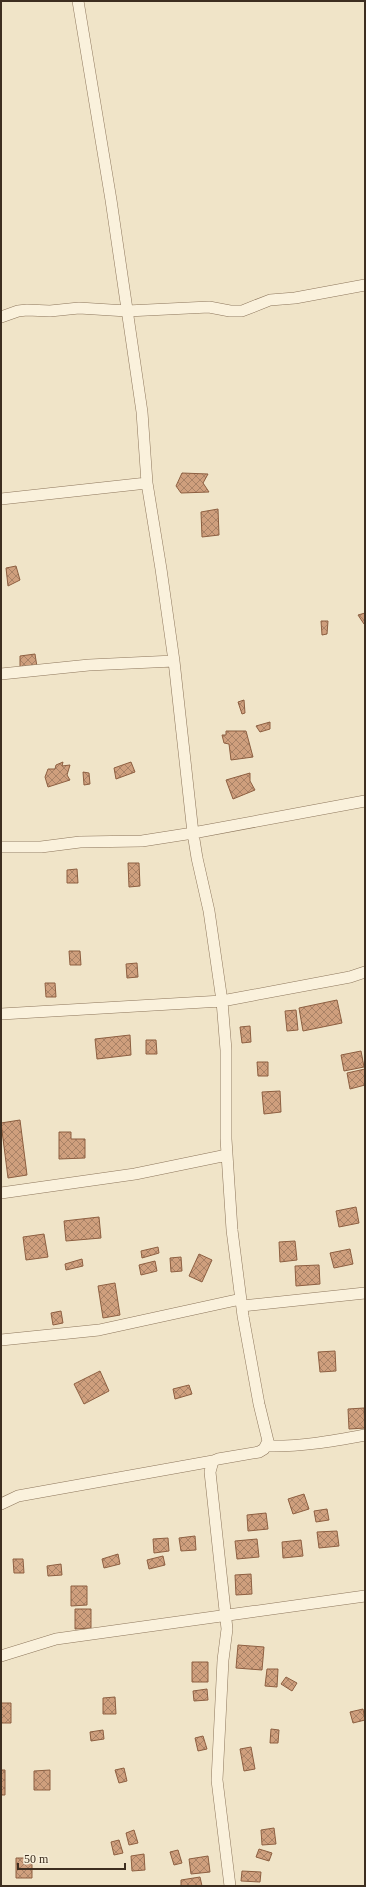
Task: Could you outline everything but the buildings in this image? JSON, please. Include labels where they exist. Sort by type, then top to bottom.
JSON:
[{"type":"street","points":[[78,1],[111,200],[142,412],[146,483],[161,569],[174,661],[193,833],[209,911],[222,1001],[226,1050],[226,1155],[232,1230],[241,1303],[259,1404],[268,1442],[267,1446]]},
{"type":"street","points":[[1,317],[18,311],[80,308],[127,311],[209,307],[230,311],[242,311],[270,300],[295,298],[365,285]]},
{"type":"street","points":[[1,499],[146,483]]},
{"type":"street","points":[[1,674],[89,665],[174,661]]},
{"type":"street","points":[[1,847],[41,847],[80,842],[142,841],[365,801]]},
{"type":"street","points":[[1,1014],[222,1001],[350,977],[365,972]]},
{"type":"street","points":[[1,1193],[135,1174],[226,1155]]},
{"type":"street","points":[[1,1340],[99,1330],[241,1303],[365,1293]]},
{"type":"street","points":[[1,1504],[18,1496],[213,1461],[218,1458],[259,1452],[267,1446],[285,1447],[365,1435]]},
{"type":"street","points":[[213,1461],[210,1472],[227,1629],[223,1660],[217,1780],[230,1886]]},
{"type":"street","points":[[1,1656],[56,1639],[365,1596]]}]
